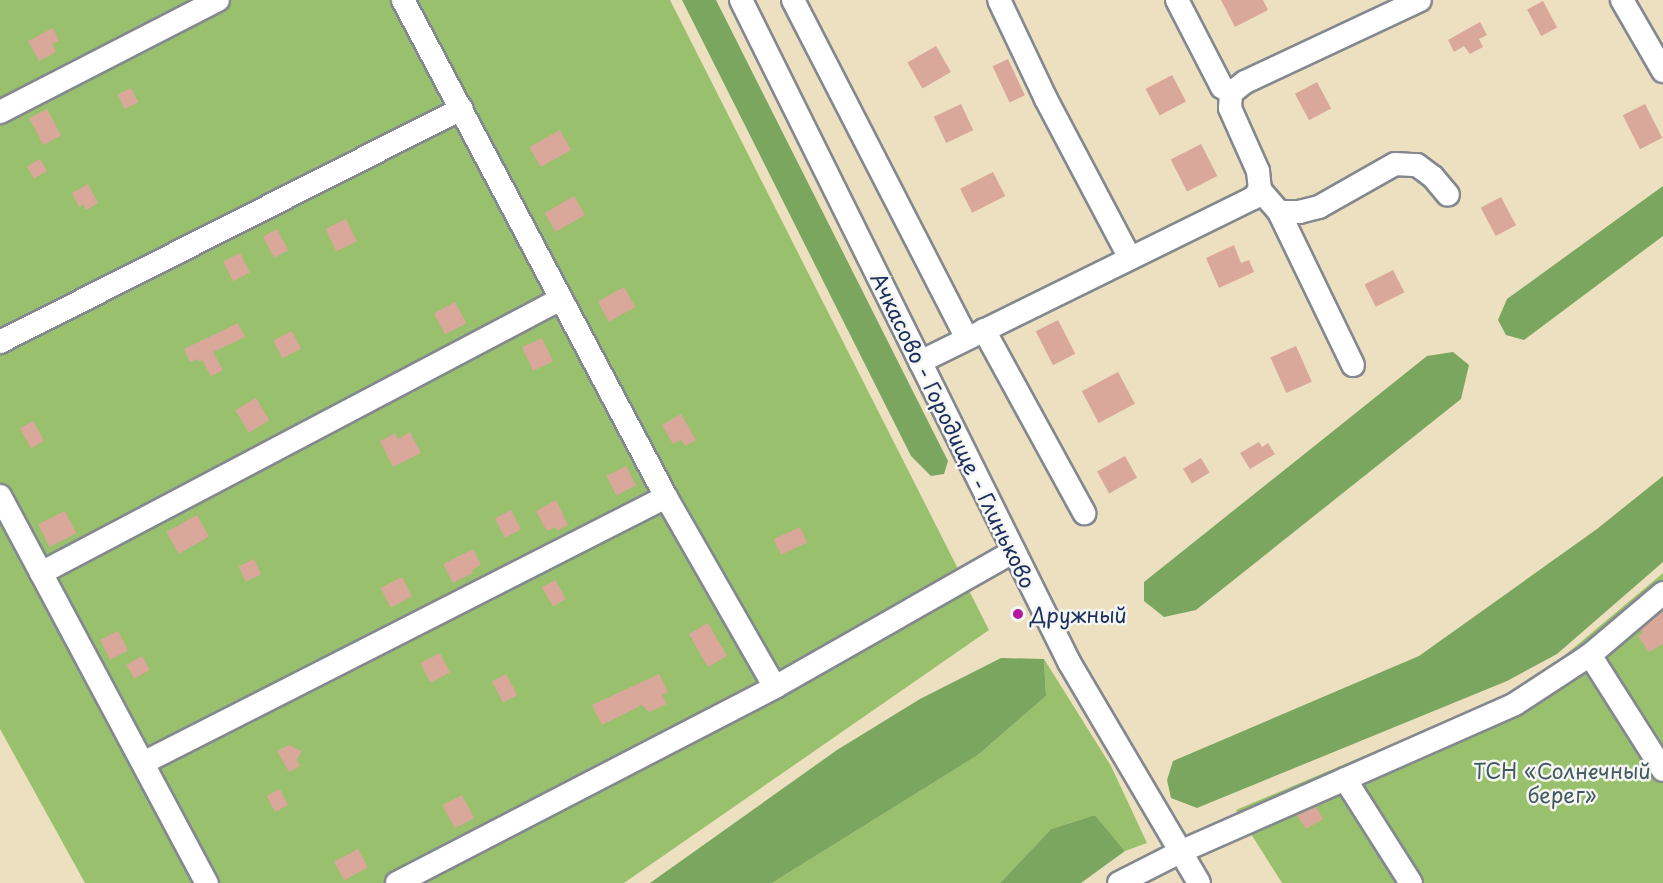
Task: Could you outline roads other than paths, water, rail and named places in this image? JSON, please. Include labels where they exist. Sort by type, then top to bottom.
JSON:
[{"type":"street","points":[[0,112],[218,0]]},
{"type":"street","points":[[404,0],[666,497],[775,687]]},
{"type":"street","name":"Ачкасово - Городище - Глиньково","points":[[741,0],[1069,662],[1199,883]]},
{"type":"street","points":[[793,0],[976,334],[1084,513]]},
{"type":"street","points":[[999,0],[1046,99],[1130,258]]},
{"type":"street","points":[[1177,0],[1222,87],[1231,93]]},
{"type":"street","points":[[1353,365],[1279,212],[1260,190],[1258,171],[1230,108],[1231,93],[1245,82],[1420,0]]},
{"type":"street","points":[[1622,0],[1663,71]]},
{"type":"street","points":[[0,342],[461,110]]},
{"type":"street","points":[[1279,212],[1299,212],[1319,207],[1395,164],[1417,165],[1433,177],[1448,195]]},
{"type":"street","points":[[920,362],[1253,198],[1260,190]]},
{"type":"street","points":[[41,573],[561,299]]},
{"type":"street","points":[[0,496],[207,883]]},
{"type":"street","points":[[143,763],[666,497]]},
{"type":"street","points":[[397,883],[775,687],[1014,551]]},
{"type":"street","points":[[1119,883],[1180,852],[1515,705],[1590,655],[1663,592]]},
{"type":"street","points":[[1590,655],[1663,770]]},
{"type":"street","points":[[1346,779],[1411,883]]},
{"type":"place","name":"Дружный","points":[[1018,614]]},
{"type":"park label","name":"ТСН «Солнечный берег»","points":[[1562,782]]}]
